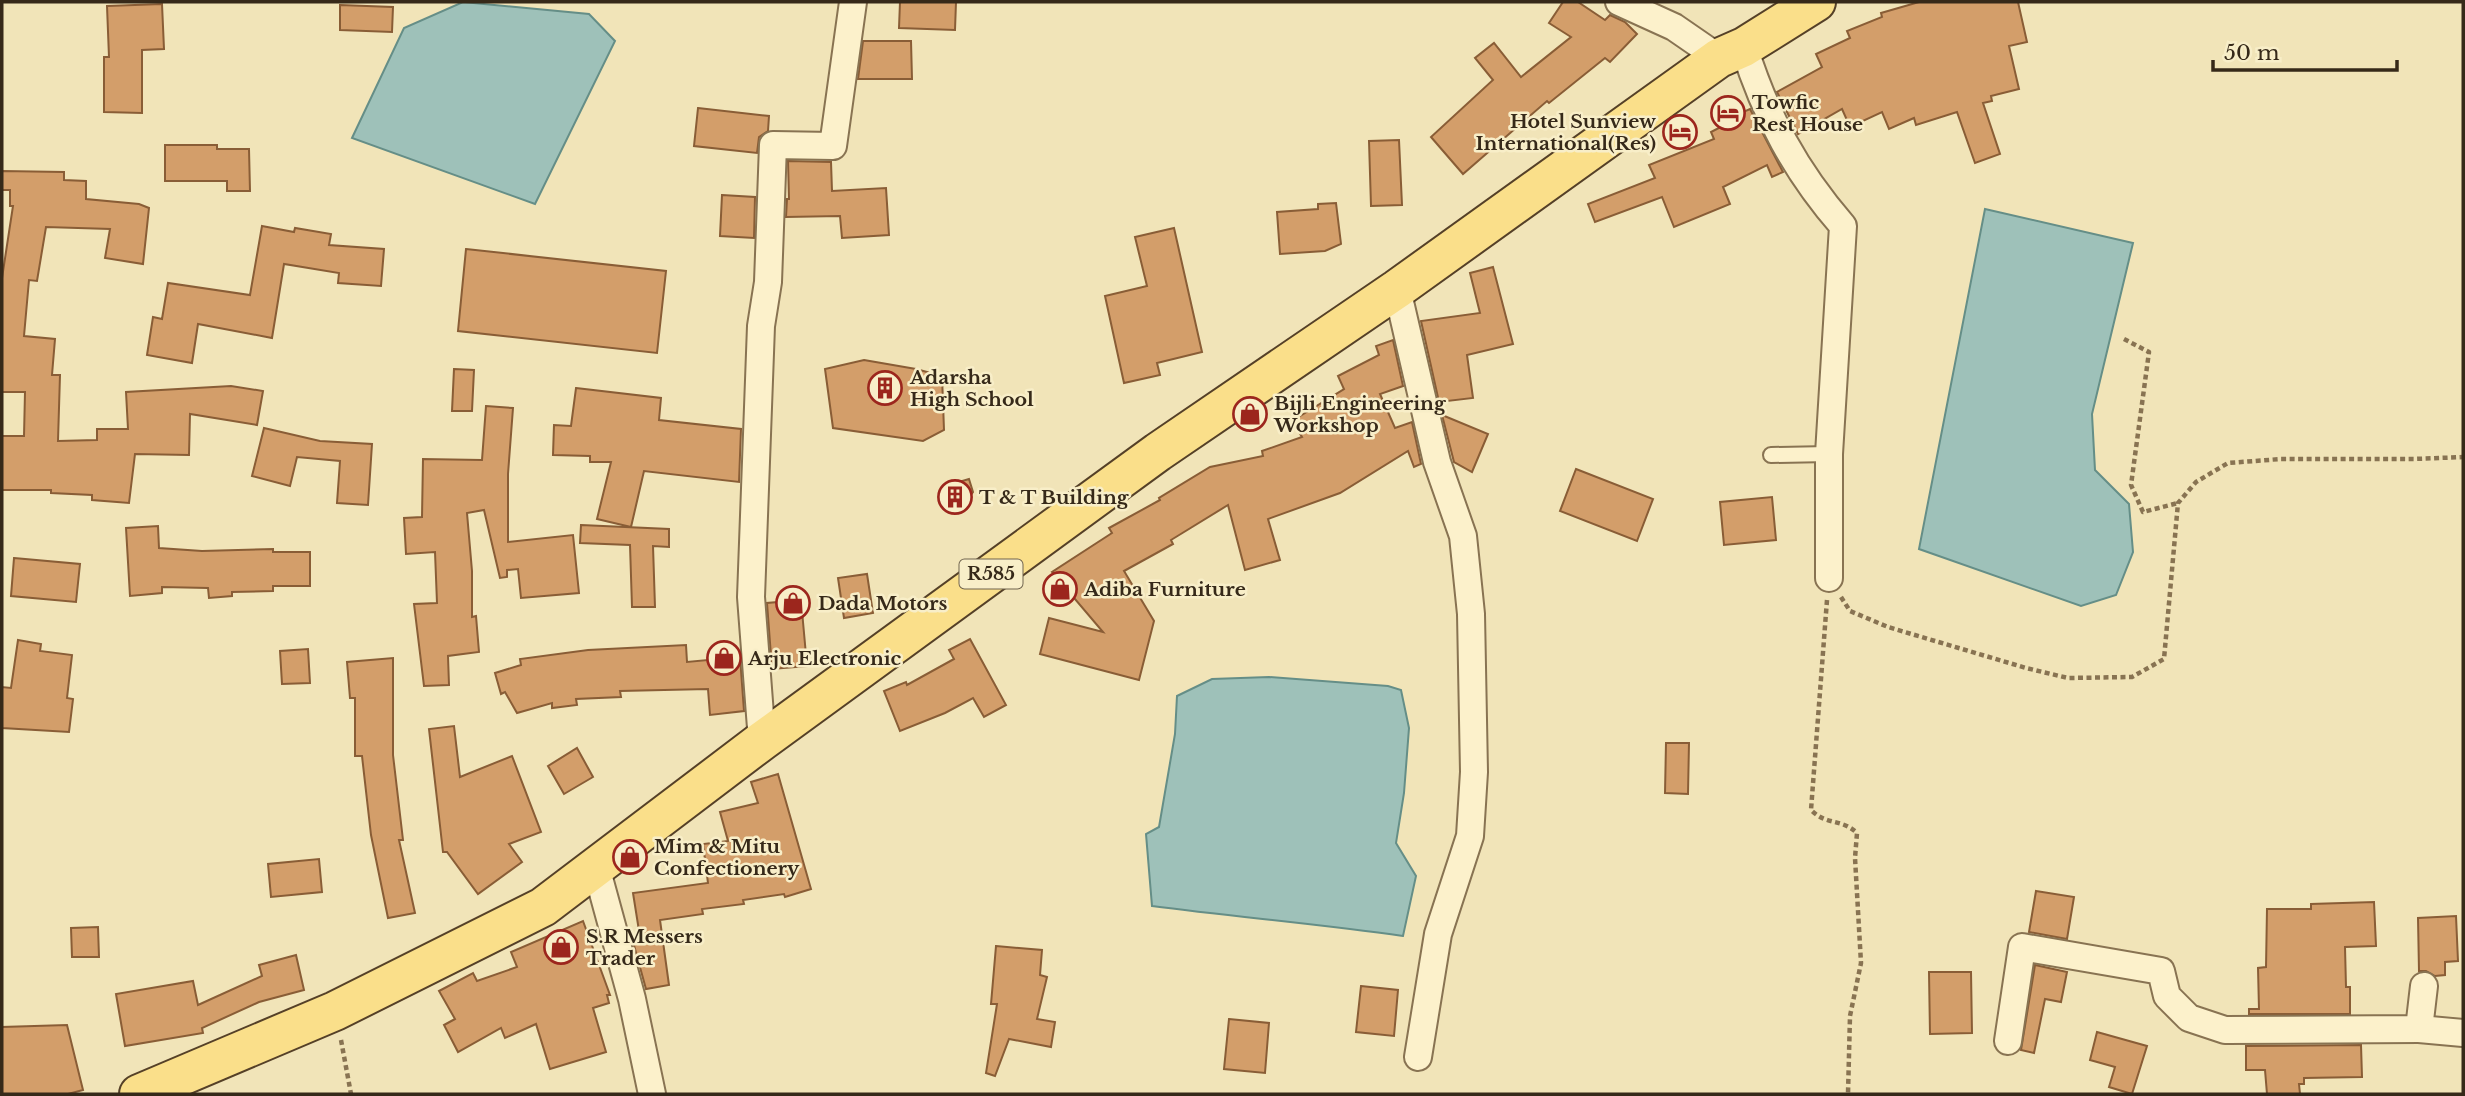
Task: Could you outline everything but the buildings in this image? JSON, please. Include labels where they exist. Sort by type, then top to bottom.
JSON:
[{"type":"main road","name":"R585","points":[[139,1094],[335,1012],[543,907],[762,741],[1158,452],[1396,289],[1731,53],[1816,2]]},
{"type":"street","points":[[762,741],[751,597],[761,326],[768,282],[773,145],[833,146],[853,2]]},
{"type":"street","points":[[1619,2],[1731,53],[1756,88],[1788,154],[1843,226],[1829,454],[1829,578]]},
{"type":"street","points":[[1396,289],[1437,462],[1463,536],[1471,614],[1474,772],[1470,836],[1437,934],[1418,1057]]},
{"type":"street","points":[[596,867],[632,999],[652,1094]]},
{"type":"street","points":[[2008,1041],[2022,947],[2161,971],[2167,996],[2189,1018],[2225,1030],[2419,1029],[2463,1033]]},
{"type":"street","points":[[2419,1029],[2424,986]]},
{"type":"lane","points":[[1771,455],[1829,454]]},
{"type":"path","points":[[2124,338],[2149,352],[2131,485],[2143,512],[2178,503],[2196,482],[2228,463],[2281,459],[2463,457]]},
{"type":"path","points":[[1829,578],[1850,611],[1888,627],[2068,678],[2132,677],[2164,659],[2178,503]]},
{"type":"path","points":[[1829,578],[1811,810],[1821,819],[1848,824],[1857,833],[1861,963],[1850,1016],[1848,1094]]},
{"type":"path","points":[[335,1012],[351,1094]]},
{"type":"water","points":[[463,2],[589,14],[615,41],[535,204],[352,138],[404,28]]},
{"type":"water","points":[[1985,209],[2133,243],[2092,414],[2095,470],[2129,504],[2133,552],[2116,595],[2081,606],[1919,549]]},
{"type":"water","points":[[1269,677],[1388,686],[1401,690],[1409,728],[1404,793],[1396,843],[1416,876],[1403,936],[1152,906],[1146,834],[1159,827],[1175,734],[1177,696],[1212,679]]},
{"type":"place","name":"Towfic Rest House","points":[[1728,113]]},
{"type":"place","name":"Hotel Sunview International(Res)","points":[[1680,132]]},
{"type":"place","name":"Adarsha High School","points":[[885,388]]},
{"type":"place","name":"Bijli Engineering Workshop","points":[[1250,414]]},
{"type":"place","name":"T & T Building","points":[[955,497]]},
{"type":"place","name":"Adiba Furniture","points":[[1060,589]]},
{"type":"place","name":"Dada Motors","points":[[793,603]]},
{"type":"place","name":"Arju Electronic","points":[[724,658]]},
{"type":"place","name":"Mim & Mitu Confectionery","points":[[630,857]]},
{"type":"place","name":"S.R Messers Trader","points":[[561,947]]}]
